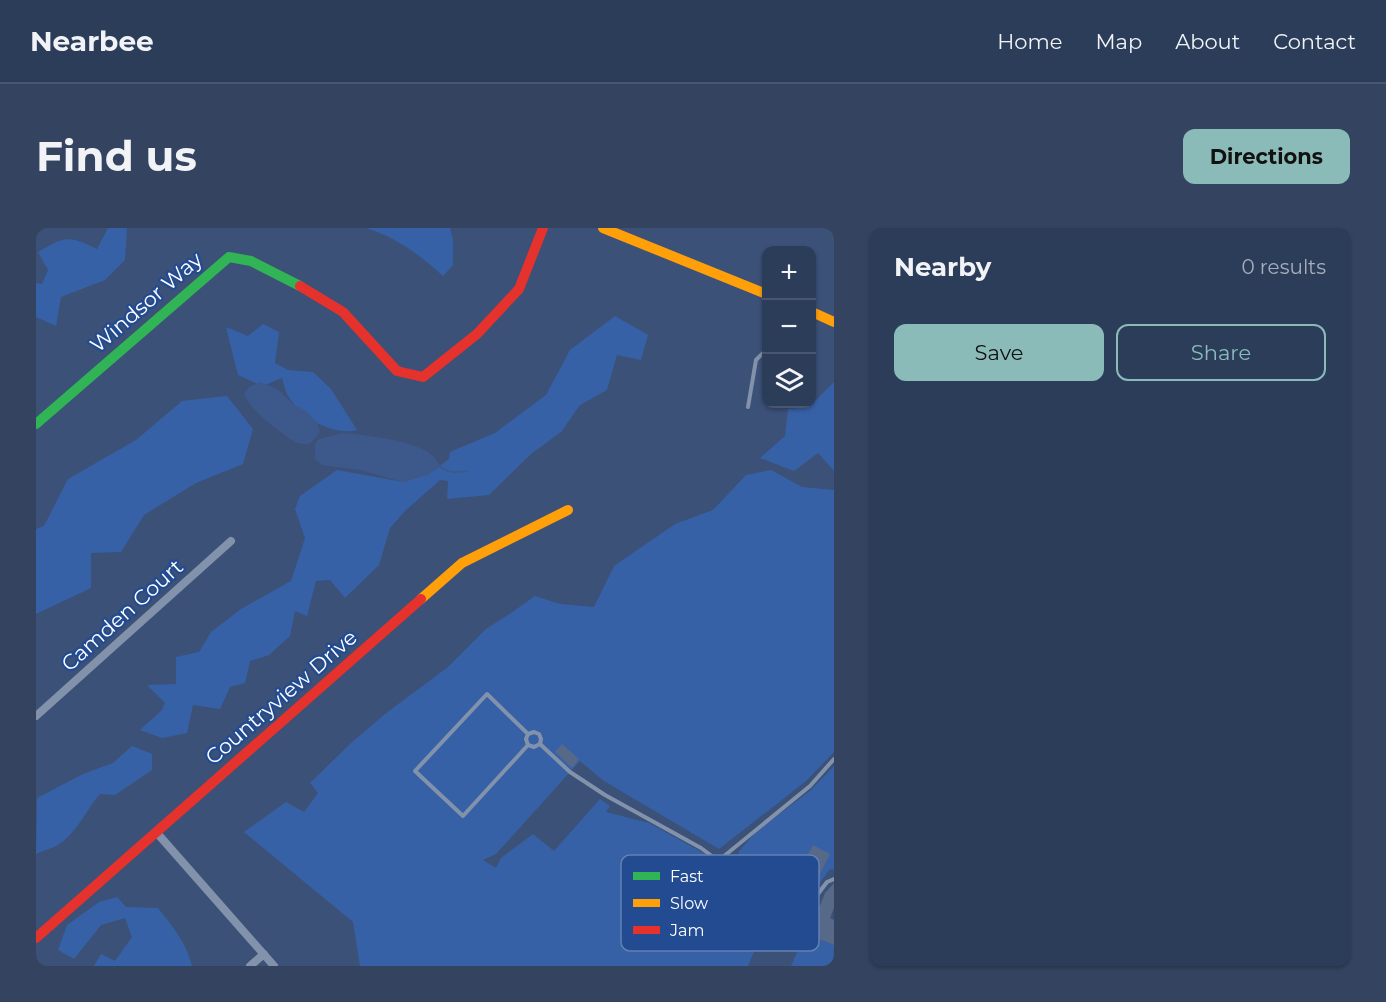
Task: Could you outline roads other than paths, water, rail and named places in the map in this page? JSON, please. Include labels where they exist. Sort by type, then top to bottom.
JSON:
[{"type":"street","name":"Windsor Way","points":[[36,424],[229,256],[252,261],[297,284],[343,312],[397,371],[423,377],[477,333],[519,289],[543,228]]},
{"type":"street","points":[[603,228],[762,292]]},
{"type":"street","points":[[816,314],[834,322]]},
{"type":"street","name":"Countryview Drive","points":[[36,938],[462,563],[568,510]]},
{"type":"street","name":"Camden Court","points":[[36,716],[231,541]]},
{"type":"street","points":[[157,833],[274,966]]},
{"type":"street","points":[[250,966],[264,954]]},
{"type":"lane","points":[[748,407],[756,360],[762,354]]},
{"type":"lane","points":[[528,734],[487,694],[415,771],[463,816],[528,745]]},
{"type":"lane","points":[[528,734],[534,732],[539,734],[542,740],[534,747],[528,745]]},
{"type":"lane","points":[[528,734],[526,739],[528,745]]},
{"type":"lane","points":[[540,744],[579,778],[605,795],[710,855]]},
{"type":"lane","points":[[725,855],[810,786],[834,759]]},
{"type":"lane","points":[[819,891],[826,882],[834,879]]},
{"type":"waterway","points":[[437,464],[451,472],[467,471]]}]
